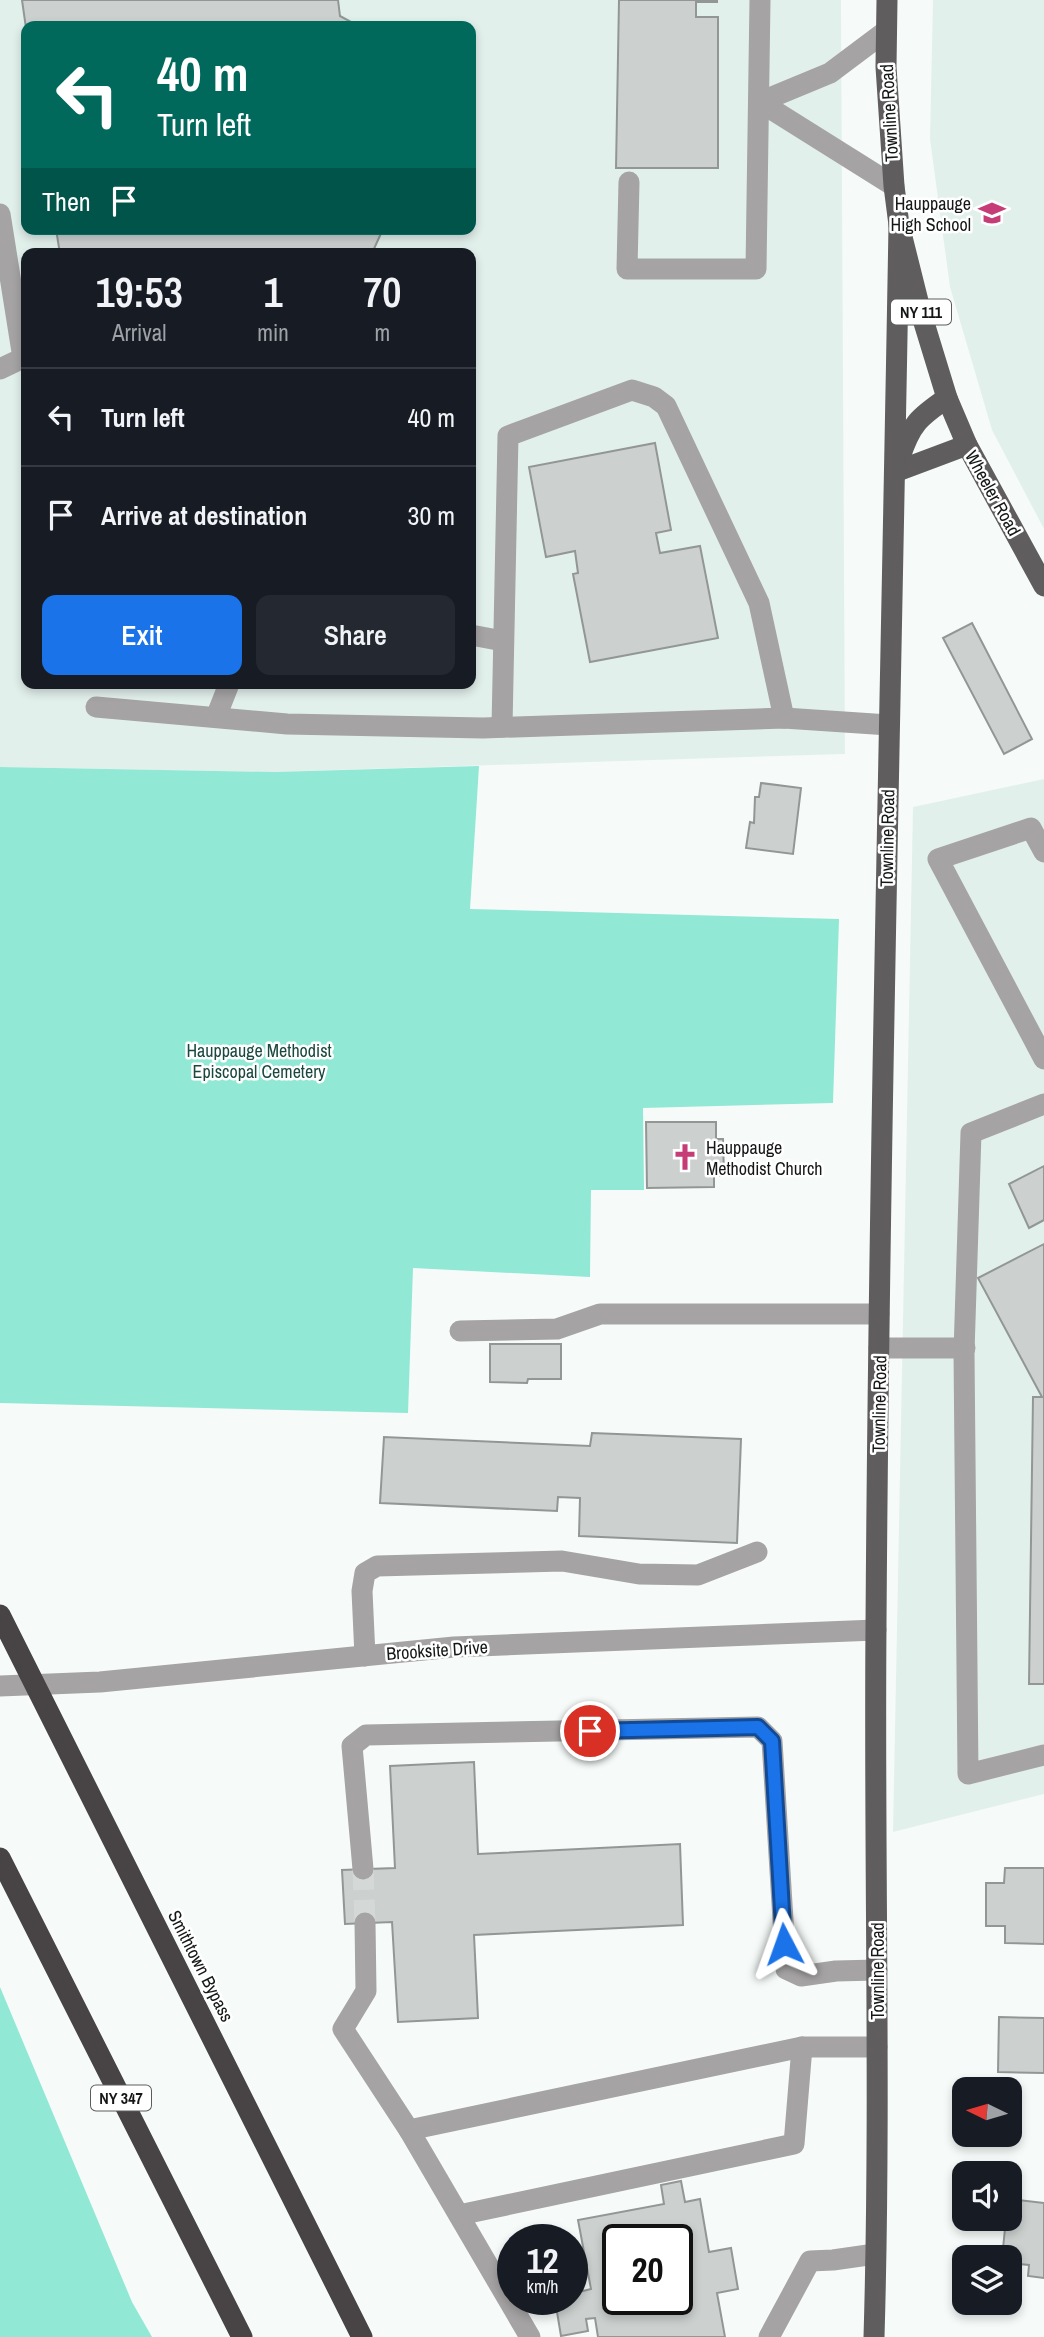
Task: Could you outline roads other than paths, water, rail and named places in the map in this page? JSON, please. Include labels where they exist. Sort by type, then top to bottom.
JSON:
[{"type":"highway","name":"Smithtown Bypass","points":[[0,1615],[362,2337]]},
{"type":"highway","name":"NY 347","points":[[0,1858],[242,2337]]},
{"type":"main road","name":"Townline Road","points":[[887,0],[887,100],[899,225],[930,345],[947,398],[918,419],[907,435],[895,472]]},
{"type":"main road","name":"Townline Road","points":[[874,2337],[879,1314],[899,225]]},
{"type":"main road","name":"Wheeler Road","points":[[947,398],[967,445],[1044,586]]},
{"type":"main road","points":[[895,472],[967,445]]},
{"type":"street","points":[[629,183],[627,269],[756,269],[760,0]]},
{"type":"street","points":[[760,102],[830,73],[886,31]]},
{"type":"street","points":[[760,102],[894,186]]},
{"type":"street","points":[[0,214],[21,345]]},
{"type":"street","points":[[0,369],[21,359]]},
{"type":"street","points":[[502,727],[508,436],[632,390],[654,397],[666,406],[759,603],[784,718]]},
{"type":"street","points":[[476,636],[503,641]]},
{"type":"street","points":[[216,718],[227,689]]},
{"type":"street","points":[[96,707],[287,724],[502,727],[784,718],[889,725]]},
{"type":"street","points":[[1044,852],[1031,828],[938,859],[1044,1059]]},
{"type":"street","points":[[1044,1104],[971,1133],[965,1348],[968,1774],[1044,1755]]},
{"type":"street","points":[[460,1331],[557,1329],[600,1314],[879,1314]]},
{"type":"street","points":[[879,1348],[965,1348]]},
{"type":"street","points":[[365,1656],[362,1591],[365,1573],[377,1566],[562,1561],[639,1574],[698,1575],[757,1552]]},
{"type":"street","name":"Brooksite Drive","points":[[0,1686],[110,1681],[454,1647],[876,1630]]},
{"type":"street","points":[[363,1869],[352,1746],[366,1735],[758,1727],[772,1741],[786,1969],[801,1976],[836,1970],[877,1970]]},
{"type":"street","points":[[365,1923],[366,1991],[343,2029],[409,2130],[530,2337]]},
{"type":"street","points":[[409,2130],[802,2047],[877,2047]]},
{"type":"street","points":[[459,2215],[794,2144],[802,2047]]},
{"type":"street","points":[[769,2337],[810,2261],[875,2254]]},
{"type":"tunnel","points":[[363,1869],[365,1923]]},
{"type":"place","name":"Hauppauge High School","points":[[992,213]]},
{"type":"place","name":"Hauppauge Methodist Church","points":[[685,1157]]},
{"type":"park label","name":"Hauppauge Methodist Episcopal Cemetery","points":[[259,1060]]}]
